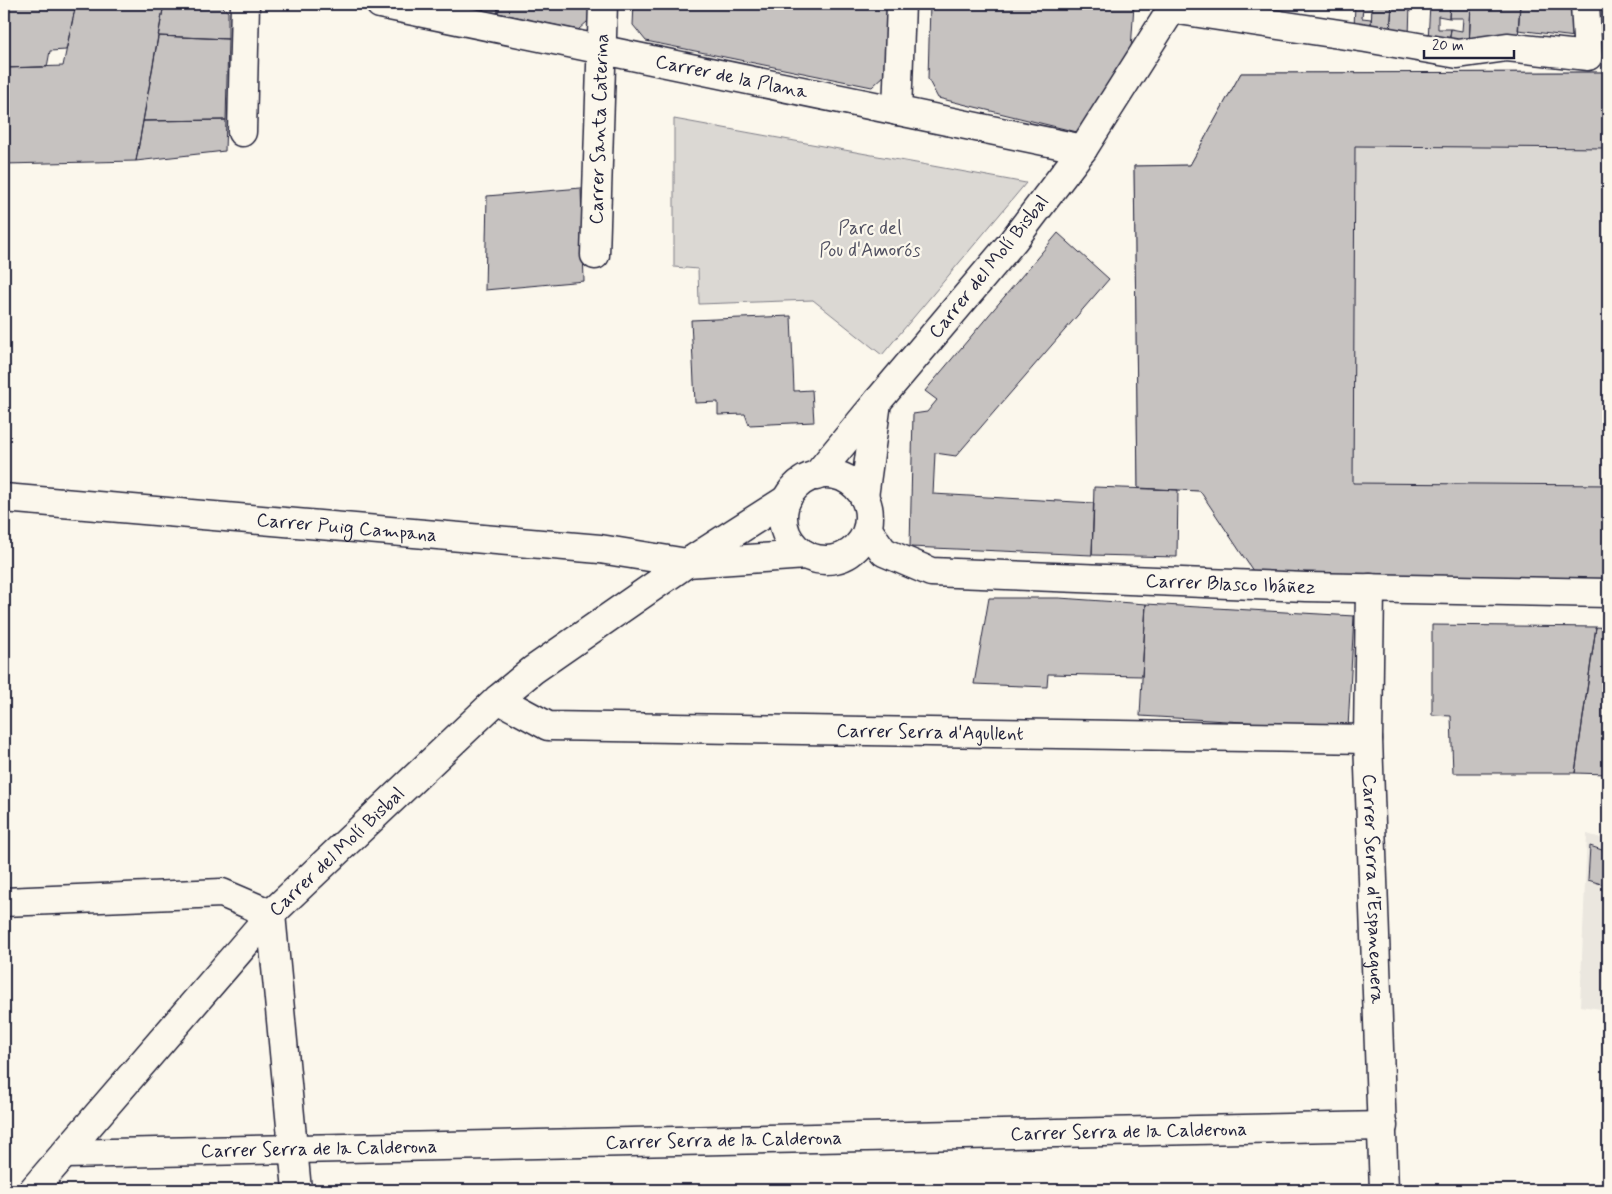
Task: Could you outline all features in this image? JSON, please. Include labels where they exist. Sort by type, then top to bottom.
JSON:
[{"type":"street","points":[[242,132],[244,4]]},
{"type":"street","name":"Carrer de la Plana","points":[[380,4],[1083,149]]},
{"type":"street","name":"Carrer Santa Caterina","points":[[595,255],[603,4]]},
{"type":"street","points":[[896,111],[901,4]]},
{"type":"street","points":[[1166,5],[1458,54],[1508,47],[1588,56],[1585,4]]},
{"type":"street","name":"Carrer del Molí Bisbal","points":[[816,476],[1013,241],[1083,149],[1148,49],[1166,5]]},
{"type":"street","points":[[864,497],[877,402]]},
{"type":"street","points":[[830,474],[844,478],[856,486],[864,497],[869,513],[868,530],[862,542],[854,551],[843,558],[818,560],[806,555],[795,547],[788,536],[784,524],[784,511],[794,488],[804,480],[830,474]]},
{"type":"street","name":"Carrer Puig Campana","points":[[4,498],[600,549],[687,563]]},
{"type":"street","name":"Carrer del Molí Bisbal","points":[[33,1190],[271,914],[498,699],[533,670],[687,563],[788,499]]},
{"type":"street","name":"Carrer Blasco Ibáñez","points":[[868,530],[884,552],[931,572],[1306,587],[1608,593]]},
{"type":"street","points":[[687,563],[806,555]]},
{"type":"street","name":"Carrer Serra d'Espaneguera","points":[[1370,588],[1368,739],[1384,1190]]},
{"type":"street","name":"Carrer Serra d'Agullent","points":[[498,699],[548,726],[1368,739]]},
{"type":"street","points":[[4,902],[222,893],[271,914],[297,1190]]},
{"type":"street","name":"Carrer Serra de la Calderona","points":[[65,1154],[1383,1126]]},
{"type":"shaded area","points":[[1587,834],[1608,840],[1608,1010],[1580,1006]]},
{"type":"green space","points":[[1608,72],[1608,587],[1200,491],[1138,488],[1134,166],[1190,165],[1241,73]]},
{"type":"green space","name":"Parc del Pou d'Amorós","points":[[674,119],[1026,183],[882,355],[813,300],[699,304],[698,269],[674,267]]},
{"type":"building","points":[[4,4],[76,4],[66,50],[50,51],[47,67],[4,68]]},
{"type":"building","points":[[76,4],[164,4],[136,161],[4,164],[4,68],[63,66]]},
{"type":"building","points":[[164,4],[220,4],[228,12],[228,39],[158,36]]},
{"type":"building","points":[[448,4],[483,4],[483,10]]},
{"type":"building","points":[[483,4],[498,4],[498,13],[483,10]]},
{"type":"building","points":[[498,4],[568,4],[589,6],[588,21],[578,30],[498,13]]},
{"type":"building","points":[[634,4],[889,4],[887,73],[872,87],[646,41],[633,25]]},
{"type":"building","points":[[930,4],[1134,4],[1130,65],[1081,133],[938,98],[928,79]]},
{"type":"building","points":[[1242,4],[1268,4],[1263,13],[1239,8]]},
{"type":"building","points":[[1355,4],[1372,4],[1372,8],[1363,7],[1362,18],[1371,19],[1371,31],[1354,28]]},
{"type":"building","points":[[1372,4],[1392,4],[1390,34],[1371,31]]},
{"type":"building","points":[[1392,4],[1410,4],[1409,37],[1390,34]]},
{"type":"building","points":[[1430,4],[1450,4],[1449,18],[1438,16],[1438,29],[1451,29],[1449,43],[1428,40]]},
{"type":"building","points":[[1450,4],[1471,4],[1469,46],[1449,43],[1451,29],[1462,31],[1463,18],[1449,18]]},
{"type":"building","points":[[1471,4],[1520,4],[1518,40],[1469,46]]},
{"type":"building","points":[[1520,4],[1574,10],[1575,37],[1518,30]]},
{"type":"building","points":[[1520,4],[1574,4],[1574,10]]},
{"type":"building","points":[[158,36],[228,39],[226,120],[143,121]]},
{"type":"building","points":[[1608,72],[1608,148],[1355,146],[1353,483],[1608,485],[1608,587],[1257,577],[1200,491],[1138,488],[1134,166],[1190,165],[1241,73]]},
{"type":"building","points":[[226,120],[225,151],[136,161],[143,121]]},
{"type":"building","points":[[581,188],[584,281],[485,290],[487,196]]},
{"type":"building","points":[[1058,233],[1109,279],[956,456],[935,453],[933,494],[1094,503],[1092,555],[910,547],[913,414],[927,412],[937,400],[925,391]]},
{"type":"building","points":[[791,316],[794,391],[812,390],[814,422],[749,425],[745,414],[718,415],[718,402],[695,403],[691,320]]},
{"type":"building","points":[[1094,487],[1178,490],[1177,557],[1092,555]]},
{"type":"building","points":[[989,598],[1059,598],[1146,604],[1142,676],[1048,674],[1047,687],[974,684]]},
{"type":"building","points":[[1146,604],[1354,616],[1348,728],[1140,716]]},
{"type":"building","points":[[1432,625],[1596,627],[1575,773],[1453,773],[1451,716],[1432,715]]},
{"type":"building","points":[[1596,627],[1608,628],[1608,774],[1575,773]]},
{"type":"building","points":[[1590,846],[1608,852],[1608,886],[1588,880]]}]
